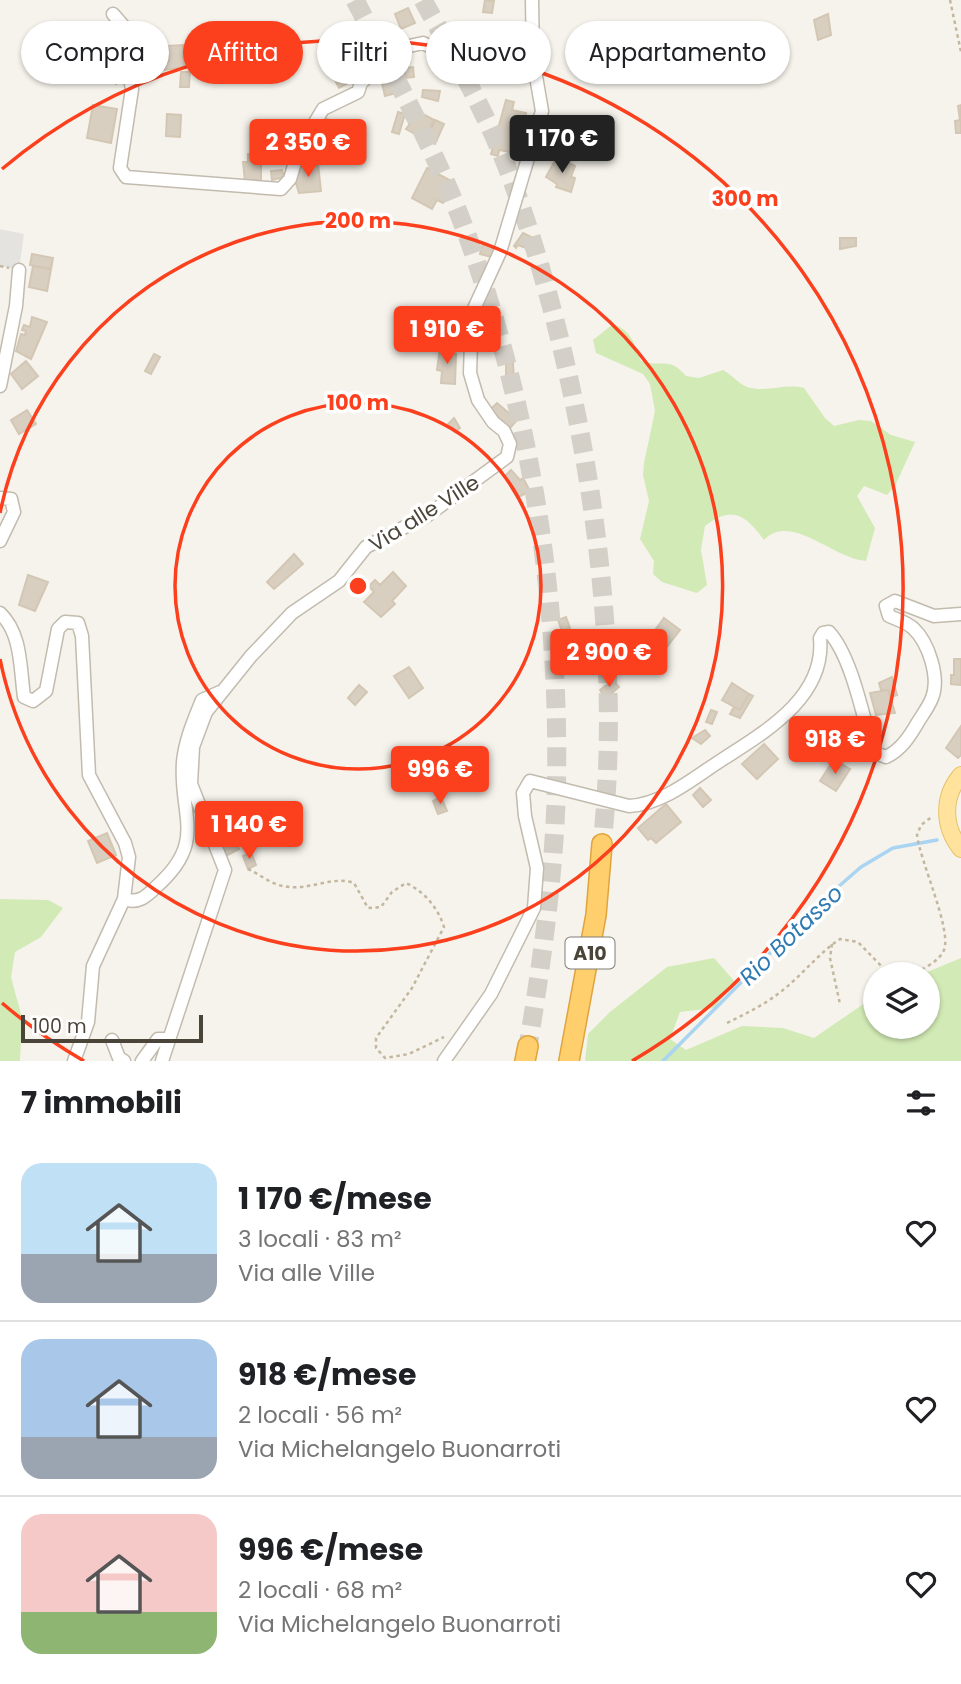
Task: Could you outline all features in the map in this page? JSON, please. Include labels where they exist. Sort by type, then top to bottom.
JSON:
[{"type":"highway","name":"A10","points":[[569,1061],[596,915],[602,844]]},
{"type":"main road","points":[[961,775],[949,795],[946,810],[954,840],[961,849]]},
{"type":"street","name":"Via alle Ville","points":[[531,21],[532,0]]},
{"type":"street","points":[[113,14],[126,29],[127,64],[132,89],[120,168],[126,177],[281,189],[290,179],[299,149],[323,109],[358,92],[361,83],[400,48],[426,44]]},
{"type":"street","name":"Via alle Ville","points":[[162,1061],[225,870],[191,783],[193,747],[206,712],[292,613],[339,581],[366,547],[428,515],[507,457],[510,444],[505,431],[493,422],[478,400],[470,373],[472,313],[500,252],[540,124],[542,111],[538,84]]},
{"type":"street","points":[[0,386],[16,306],[19,270]]},
{"type":"street","points":[[0,498],[11,499],[14,512],[0,541]]},
{"type":"street","points":[[444,1061],[491,994],[534,908],[537,868],[525,816],[523,793],[530,781],[629,806],[642,805],[683,786],[752,742],[800,699],[822,657],[820,639],[823,633],[829,632],[836,640],[847,668],[871,743],[876,753],[886,757],[897,752],[915,728],[932,697],[935,681],[931,660],[916,631],[906,622],[889,616],[886,606],[895,601],[934,617],[961,614]]},
{"type":"street","points":[[0,613],[10,623],[17,643],[24,697],[33,701],[46,691],[58,629],[65,622],[78,622],[82,636],[89,775],[127,850],[124,899],[93,965],[88,1022],[74,1061]]},
{"type":"street","points":[[124,899],[132,902],[144,898],[164,880],[183,852],[188,835],[183,760],[189,733],[202,700],[224,690]]},
{"type":"street","points":[[142,1061],[158,1039],[169,1039]]},
{"type":"street","points":[[112,1040],[119,1058],[124,1061]]},
{"type":"path","points":[[950,0],[961,52]]},
{"type":"path","points":[[934,962],[945,950],[945,930],[917,835],[927,819],[946,810]]},
{"type":"path","points":[[248,869],[284,887],[322,884],[340,878],[354,883],[368,908],[382,908],[392,892],[406,883],[415,888],[440,914],[444,927],[412,988],[376,1038],[376,1048],[385,1058],[402,1056],[466,1027]]},
{"type":"path","points":[[727,1023],[765,1004],[784,990],[840,939],[858,942],[877,962]]},
{"type":"path","points":[[832,944],[831,958],[840,1003]]},
{"type":"green space","points":[[613,324],[628,334],[641,361],[670,364],[686,376],[699,378],[723,370],[744,386],[754,389],[804,388],[825,418],[834,426],[859,420],[871,421],[891,435],[915,442],[895,486],[887,495],[864,486],[857,496],[875,528],[866,561],[787,531],[775,533],[764,540],[751,524],[731,515],[723,516],[705,526],[701,550],[707,585],[697,593],[662,582],[653,574],[654,561],[640,539],[649,501],[643,475],[644,463],[655,411],[650,384],[643,374],[596,353],[593,340]]},
{"type":"green space","points":[[0,899],[48,900],[63,908],[41,937],[15,952],[11,977],[22,1018],[20,1061],[0,1061]]},
{"type":"green space","points":[[714,958],[735,982],[714,1008],[680,1012],[670,1039],[686,1050],[742,1026],[783,1028],[814,1038],[863,1004],[863,1039],[940,1039],[940,967],[961,958],[961,1061],[585,1061],[588,1034],[610,1012],[667,967]]},
{"type":"shaded area","points":[[0,229],[24,234],[19,270],[0,266]]},
{"type":"building","points":[[485,0],[494,1],[492,13],[483,12]]},
{"type":"building","points":[[408,8],[415,23],[398,21],[395,14]]},
{"type":"building","points":[[828,14],[831,35],[818,40],[814,20]]},
{"type":"building","points":[[183,45],[183,67],[169,69],[169,46]]},
{"type":"building","points":[[183,72],[183,84],[189,84],[189,87],[180,87]]},
{"type":"building","points":[[382,84],[394,84],[396,93],[385,96]]},
{"type":"building","points":[[423,90],[440,91],[438,101],[422,97]]},
{"type":"building","points":[[506,100],[514,102],[512,110],[526,113],[515,153],[499,150],[498,156],[491,154]]},
{"type":"building","points":[[93,105],[117,109],[111,143],[87,138]]},
{"type":"building","points":[[961,105],[961,133],[956,133],[955,121],[960,120],[958,106]]},
{"type":"building","points":[[398,112],[405,114],[399,134],[392,132]]},
{"type":"building","points":[[419,112],[434,120],[424,139],[406,129]]},
{"type":"building","points":[[167,114],[181,115],[180,137],[166,136]]},
{"type":"building","points":[[326,119],[333,121],[327,137],[321,135]]},
{"type":"building","points":[[435,120],[444,124],[435,144],[426,140]]},
{"type":"building","points":[[547,126],[558,127],[558,136],[552,136],[551,145],[541,144]]},
{"type":"building","points":[[581,126],[583,143],[566,144],[565,127]]},
{"type":"building","points":[[306,141],[320,142],[319,161],[301,159]]},
{"type":"building","points":[[261,149],[261,180],[245,181],[243,162],[248,162],[248,154],[253,154],[253,150]]},
{"type":"building","points":[[557,157],[575,166],[571,177],[575,178],[571,192],[556,187],[557,184],[546,177]]},
{"type":"building","points":[[318,164],[321,191],[299,193],[293,173],[299,172],[298,166]]},
{"type":"building","points":[[427,168],[453,182],[443,203],[437,200],[432,209],[412,198]]},
{"type":"building","points":[[282,170],[284,177],[272,180],[271,171]]},
{"type":"building","points":[[523,233],[533,238],[526,248],[518,245],[516,248],[514,246]]},
{"type":"building","points":[[840,238],[856,238],[856,246],[840,249]]},
{"type":"building","points":[[483,244],[494,247],[492,257],[480,254]]},
{"type":"building","points":[[32,254],[53,258],[51,269],[30,265]]},
{"type":"building","points":[[33,266],[51,269],[47,291],[29,287]]},
{"type":"building","points":[[32,317],[47,322],[31,359],[16,351],[21,334],[25,335],[26,331],[22,330],[24,325],[30,327]]},
{"type":"building","points":[[440,348],[456,354],[455,384],[441,383],[442,371],[437,370]]},
{"type":"building","points":[[154,354],[160,357],[151,374],[145,371]]},
{"type":"building","points":[[26,361],[38,376],[22,389],[11,374]]},
{"type":"building","points":[[506,363],[513,363],[514,382],[506,382]]},
{"type":"building","points":[[497,403],[517,420],[510,428],[490,410]]},
{"type":"building","points":[[27,410],[36,424],[19,434],[11,420]]},
{"type":"building","points":[[454,418],[460,428],[455,432],[448,424]]},
{"type":"building","points":[[511,470],[520,480],[523,478],[530,491],[517,498],[505,476]]},
{"type":"building","points":[[294,554],[303,564],[274,589],[267,582]]},
{"type":"building","points":[[393,572],[406,586],[392,601],[395,604],[381,617],[364,602],[374,592],[369,586],[375,580],[380,585]]},
{"type":"building","points":[[28,575],[48,582],[35,611],[19,605]]},
{"type":"building","points":[[566,617],[570,628],[562,631],[558,620]]},
{"type":"building","points":[[664,618],[680,630],[666,648],[650,637]]},
{"type":"building","points":[[954,659],[961,659],[961,685],[951,684]]},
{"type":"building","points":[[409,667],[423,688],[409,698],[394,676]]},
{"type":"building","points":[[892,677],[897,695],[891,697],[888,690],[881,690],[879,683]]},
{"type":"building","points":[[613,680],[619,687],[606,698],[600,690]]},
{"type":"building","points":[[732,683],[749,694],[740,710],[722,700]]},
{"type":"building","points":[[359,685],[367,692],[355,705],[348,698]]},
{"type":"building","points":[[888,690],[895,713],[876,715],[870,693]]},
{"type":"building","points":[[749,694],[753,696],[740,718],[730,714],[734,707],[740,710]]},
{"type":"building","points":[[711,710],[717,712],[712,724],[706,722]]},
{"type":"building","points":[[822,726],[840,732],[837,741],[832,739],[829,747],[817,743]]},
{"type":"building","points":[[961,726],[961,755],[958,758],[946,748]]},
{"type":"building","points":[[705,730],[710,736],[701,744],[692,738]]},
{"type":"building","points":[[764,744],[778,759],[757,779],[742,764]]},
{"type":"building","points":[[840,763],[850,769],[836,791],[820,781],[831,764],[837,768]]},
{"type":"building","points":[[700,788],[711,800],[703,807],[693,795]]},
{"type":"building","points":[[441,797],[447,811],[438,814],[433,801]]},
{"type":"building","points":[[666,804],[681,822],[656,843],[651,838],[648,840],[638,828]]},
{"type":"building","points":[[235,817],[245,834],[234,840],[239,849],[224,857],[209,826],[221,819],[229,821]]},
{"type":"building","points":[[107,833],[116,855],[97,863],[88,841]]},
{"type":"building","points":[[251,852],[256,865],[248,869],[243,856]]},
{"type":"waterway","name":"Rio Botasso","points":[[663,1061],[822,901],[861,867],[893,848],[937,840]]},
{"type":"tunnel","points":[[355,0],[432,152],[471,246],[511,381],[539,521],[554,662],[556,803],[546,925],[528,1046]]},
{"type":"tunnel","points":[[423,0],[484,114],[514,186],[561,342],[579,426],[603,597],[608,681],[608,764],[602,844]]}]
